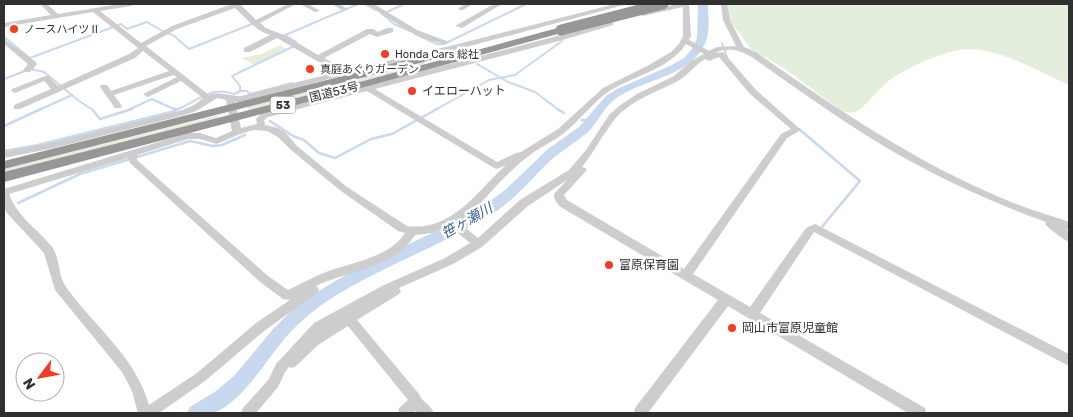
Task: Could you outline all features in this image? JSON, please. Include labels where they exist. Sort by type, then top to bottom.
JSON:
[{"type":"highway","name":"国道53号","points":[[4,177],[173,133],[232,108],[365,86],[487,54],[558,28],[643,4]]},
{"type":"highway","name":"国道53号","points":[[4,165],[232,108],[341,77],[558,28],[666,6]]},
{"type":"highway","points":[[4,184],[173,133]]},
{"type":"street","points":[[42,4],[56,16]]},
{"type":"street","points":[[4,25],[94,10],[111,5],[131,4]]},
{"type":"street","points":[[254,23],[265,20],[293,4]]},
{"type":"street","points":[[303,4],[317,11]]},
{"type":"street","points":[[335,4],[344,9]]},
{"type":"street","points":[[373,6],[385,4]]},
{"type":"street","points":[[461,9],[470,4]]},
{"type":"street","points":[[483,4],[492,8]]},
{"type":"street","points":[[459,26],[499,4]]},
{"type":"street","points":[[17,107],[132,56],[148,40],[236,5],[263,30],[283,38],[334,67],[341,77],[413,56],[452,48],[620,4],[632,17]]},
{"type":"street","points":[[487,54],[632,17],[666,6],[686,4],[687,42]]},
{"type":"street","points":[[724,4],[725,18],[733,30],[740,48]]},
{"type":"street","points":[[373,6],[396,22],[435,40],[445,42]]},
{"type":"street","points":[[666,6],[686,15]]},
{"type":"street","points":[[94,10],[205,96],[222,95],[232,108],[237,132]]},
{"type":"street","points":[[197,10],[206,17]]},
{"type":"street","points":[[318,58],[370,31],[377,35],[390,30]]},
{"type":"street","points":[[248,50],[275,36]]},
{"type":"street","points":[[4,40],[33,64],[27,70]]},
{"type":"street","points":[[687,42],[708,53]]},
{"type":"street","points":[[261,126],[260,119],[264,115],[365,86],[497,166],[528,152],[561,131],[595,97],[622,80],[668,58],[687,42]]},
{"type":"street","points":[[248,413],[274,383],[280,368],[318,328],[378,293],[449,261],[478,244],[524,203],[572,172],[589,152],[612,117],[622,108],[640,96],[678,78],[708,53],[722,48],[740,48],[759,58],[837,114],[913,159],[1001,202],[1069,226]]},
{"type":"street","points":[[686,275],[784,136],[797,130],[753,92],[720,54],[694,63]]},
{"type":"street","points":[[110,94],[174,72]]},
{"type":"street","points":[[15,91],[45,78],[59,87]]},
{"type":"street","points":[[147,94],[182,78]]},
{"type":"street","points":[[104,86],[118,106]]},
{"type":"street","points":[[4,155],[54,145],[181,113],[198,106],[205,96]]},
{"type":"street","points":[[144,413],[138,389],[126,368],[59,287],[48,251],[10,209],[4,192],[188,136],[200,136],[217,141],[237,132],[261,126],[288,140],[294,148],[344,189],[411,232],[451,222],[478,201],[499,177],[528,152]]},
{"type":"street","points":[[589,152],[590,158],[584,168],[559,194],[559,198],[564,203],[920,413]]},
{"type":"street","points":[[132,154],[133,161],[140,168],[264,279],[287,296],[335,273],[346,271]]},
{"type":"street","points":[[1026,211],[1034,218],[1058,228],[1069,238]]},
{"type":"street","points":[[451,222],[478,244]]},
{"type":"street","points":[[752,314],[816,230],[1069,360]]},
{"type":"street","points":[[148,413],[201,377],[294,302],[346,271],[397,249],[408,240],[411,232]]},
{"type":"street","points":[[280,368],[293,362],[314,341],[350,320],[371,304],[408,284],[417,275]]},
{"type":"street","points":[[640,413],[726,299]]},
{"type":"street","points":[[350,320],[414,398],[415,402],[428,413]]},
{"type":"street","points":[[257,413],[262,407],[268,390]]},
{"type":"street","points":[[404,413],[415,402]]},
{"type":"green space","points":[[726,4],[1069,4],[1069,85],[1007,57],[981,50],[959,50],[936,56],[901,73],[885,84],[857,111],[846,112],[785,69],[751,49],[728,18]]},
{"type":"green space","points":[[280,45],[286,49],[255,65],[242,58],[262,54]]},
{"type":"green space","points":[[423,61],[426,66],[248,110],[247,106]]},
{"type":"green space","points":[[215,116],[219,118],[4,174],[4,169]]},
{"type":"waterway","points":[[285,35],[358,4]]},
{"type":"waterway","points":[[365,4],[376,10]]},
{"type":"waterway","points":[[387,12],[404,4]]},
{"type":"waterway","points":[[415,34],[437,44],[444,44],[526,4]]},
{"type":"waterway","name":"笹ヶ瀬川","points":[[196,413],[237,385],[286,326],[316,300],[360,274],[450,231],[494,206],[510,194],[552,152],[583,130],[610,98],[634,85],[676,68],[687,60],[696,50],[702,38],[704,25],[703,4]]},
{"type":"waterway","points":[[381,13],[394,24],[410,31]]},
{"type":"waterway","points":[[4,37],[30,58],[121,24],[127,29],[147,22],[164,32]]},
{"type":"waterway","points":[[167,33],[173,35],[189,49],[252,24]]},
{"type":"waterway","points":[[285,35],[296,42]]},
{"type":"waterway","points":[[501,78],[515,75],[562,41]]},
{"type":"waterway","points":[[722,43],[727,57]]},
{"type":"waterway","points":[[240,91],[240,86],[232,76],[294,46]]},
{"type":"waterway","points":[[477,64],[501,78]]},
{"type":"waterway","points":[[31,69],[44,72],[72,95]]},
{"type":"waterway","points":[[4,79],[25,71]]},
{"type":"waterway","points":[[435,110],[489,80],[501,78]]},
{"type":"waterway","points":[[501,78],[535,92],[559,110]]},
{"type":"waterway","points":[[240,91],[247,91],[250,94],[292,83]]},
{"type":"waterway","points":[[178,109],[211,93],[226,92],[234,94],[240,91]]},
{"type":"waterway","points":[[39,110],[72,95]]},
{"type":"waterway","points":[[72,95],[93,110]]},
{"type":"waterway","points":[[128,110],[152,99],[176,110],[178,109]]},
{"type":"waterway","points":[[4,126],[41,109]]},
{"type":"waterway","points":[[93,110],[100,119],[132,109]]},
{"type":"waterway","points":[[270,121],[293,136],[304,140],[319,153],[335,158],[371,139],[392,134],[437,109]]},
{"type":"waterway","points":[[557,109],[564,113]]},
{"type":"waterway","points":[[4,151],[38,145],[175,111]]},
{"type":"waterway","name":"笹ヶ瀬川","points":[[582,120],[591,120]]},
{"type":"waterway","points":[[799,129],[860,181],[821,228]]},
{"type":"waterway","points":[[137,157],[190,141],[213,146],[222,145],[245,135]]},
{"type":"waterway","points":[[18,203],[80,174],[130,159]]},
{"type":"place","name":"ノースハイツⅡ","points":[[14,29]]},
{"type":"place","name":"Honda Cars 総社","points":[[385,54]]},
{"type":"place","name":"真庭あぐりガーデン","points":[[310,69]]},
{"type":"place","name":"イエローハット","points":[[412,91]]},
{"type":"place","name":"富原保育園","points":[[609,265]]},
{"type":"place","name":"岡山市富原児童館","points":[[732,328]]}]
